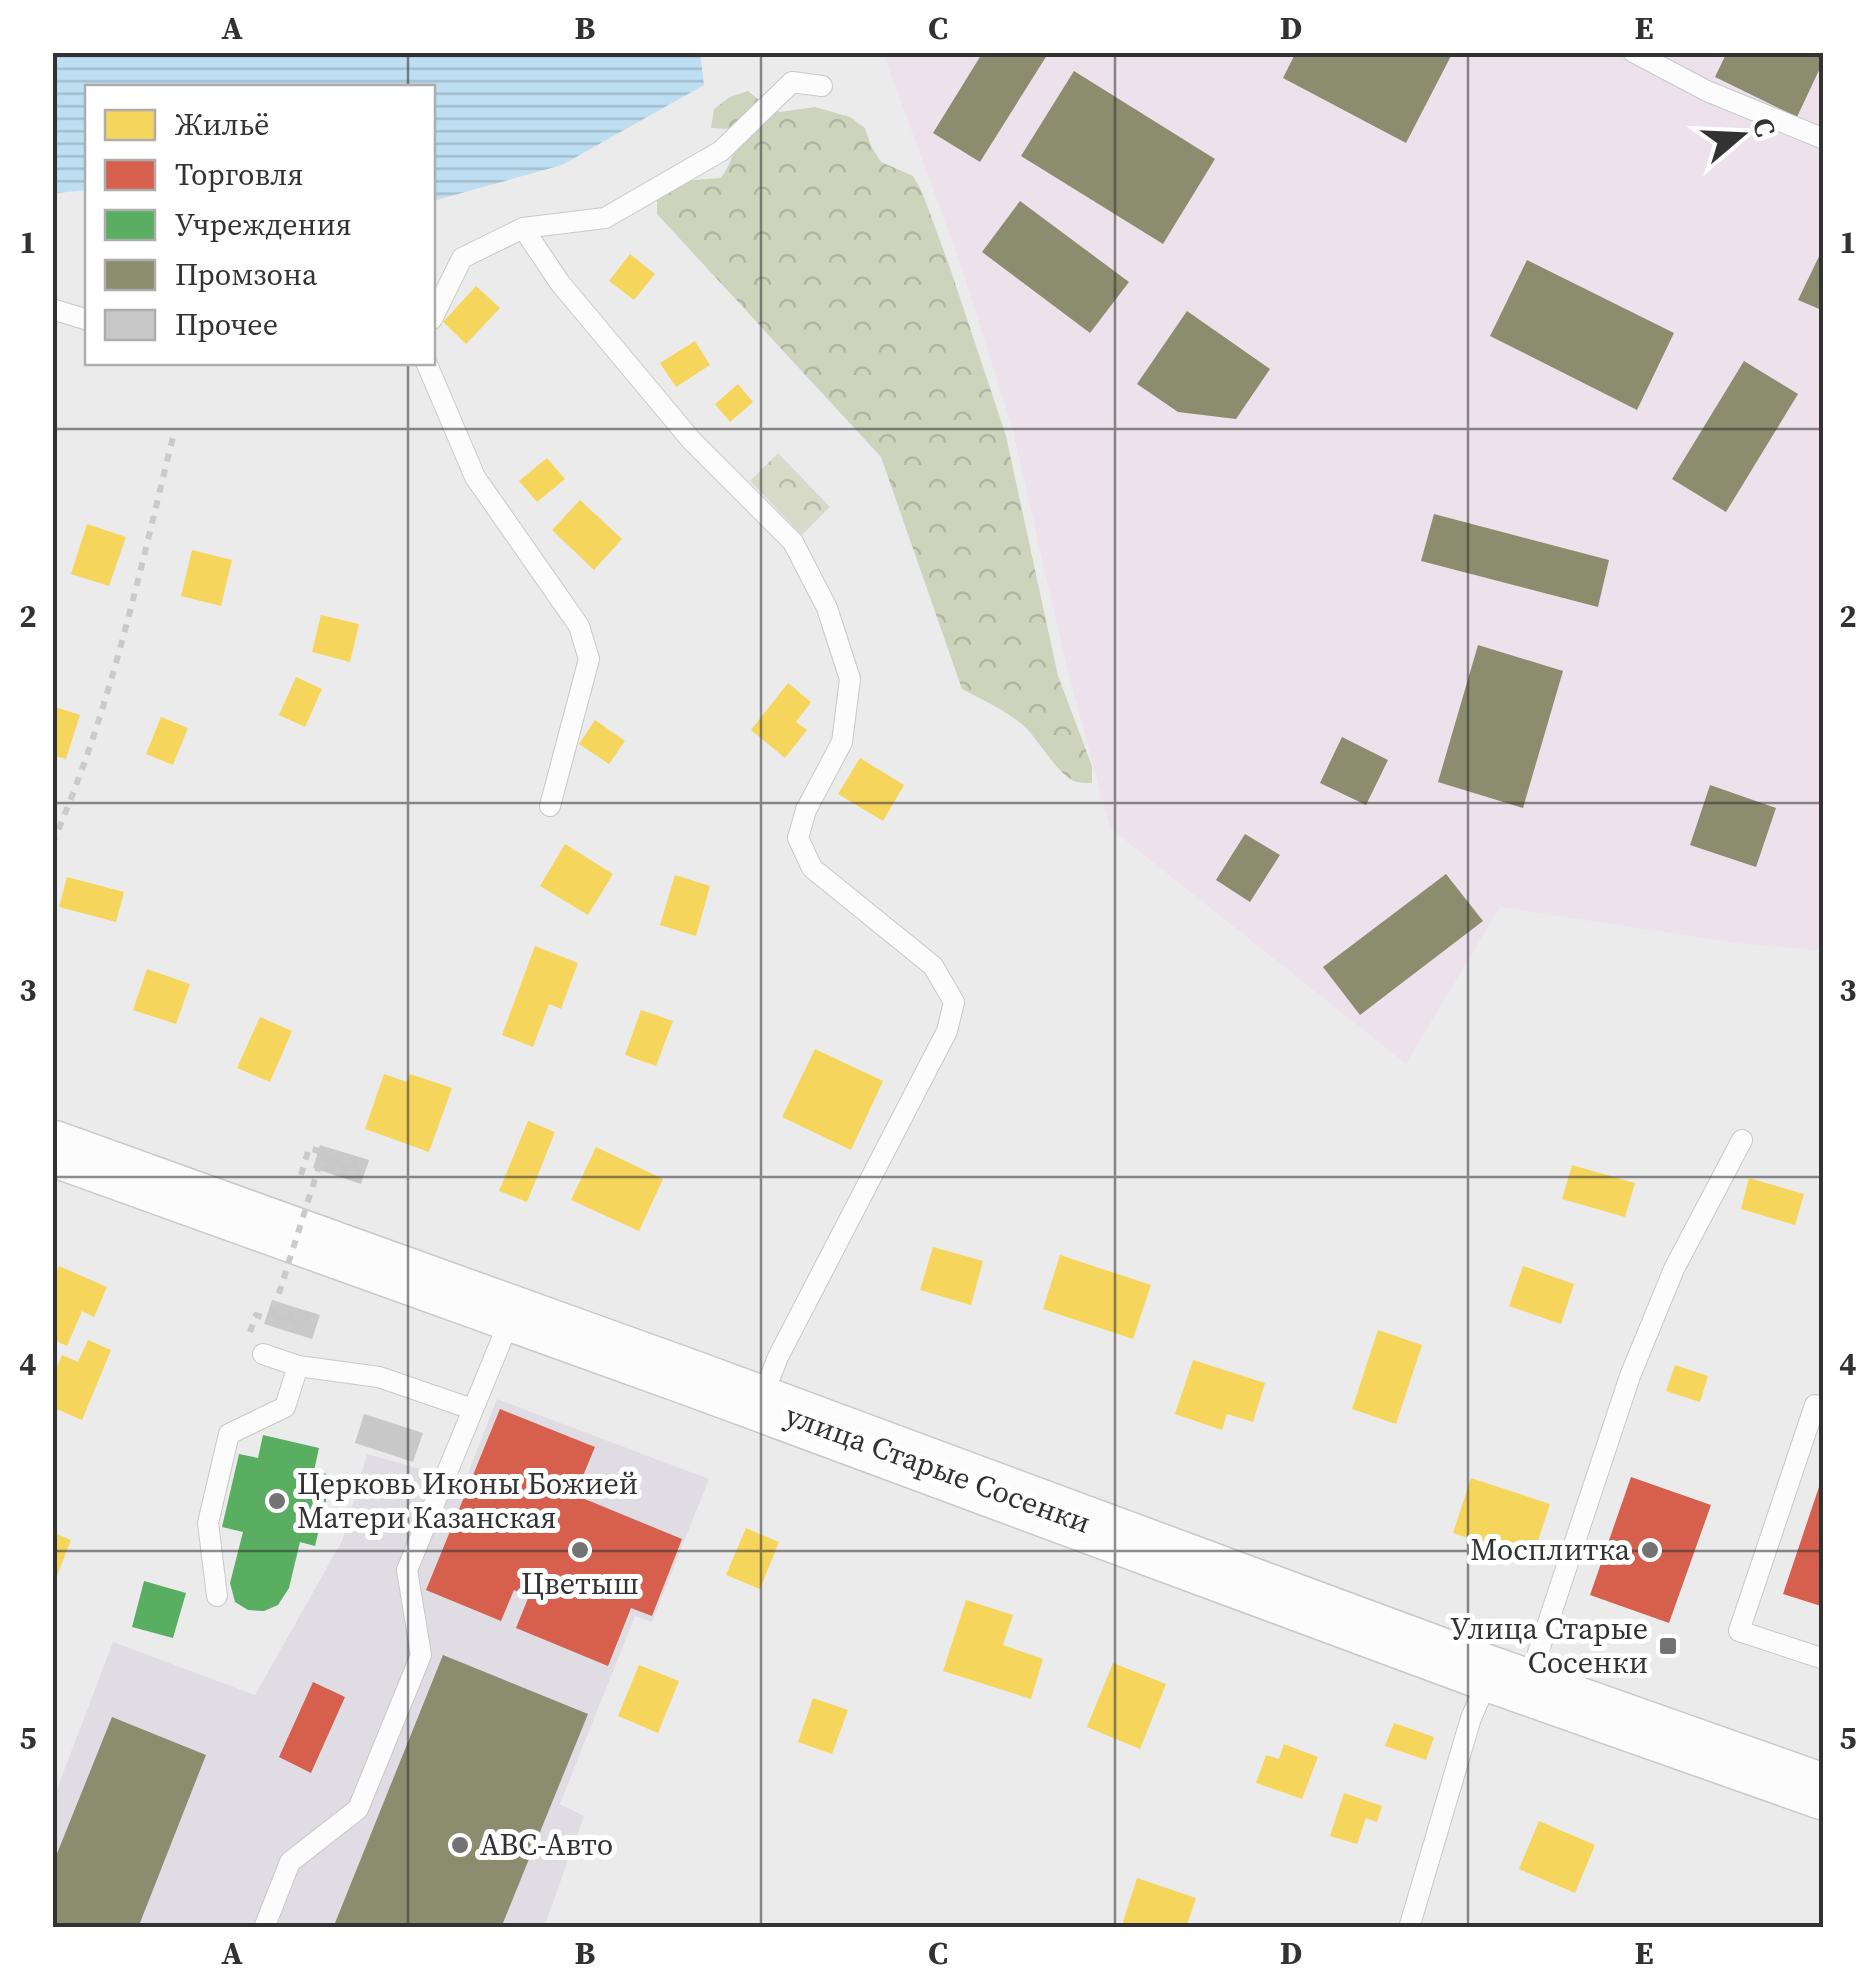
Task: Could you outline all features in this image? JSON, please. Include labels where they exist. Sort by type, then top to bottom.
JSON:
[{"type":"main road","name":"улица Старые Сосенки","points":[[52,1119],[770,1375],[1514,1663],[1824,1792]]},
{"type":"main road","name":"улица Старые Сосенки","points":[[52,1148],[1514,1663],[1824,1755]]},
{"type":"lane","points":[[1633,52],[1706,90],[1824,139]]},
{"type":"lane","points":[[435,313],[462,258],[524,228],[605,218],[721,151],[792,82],[822,86]]},
{"type":"lane","points":[[524,228],[560,283],[692,441],[793,542],[827,608],[850,679],[842,742],[806,810],[798,838],[812,868],[933,966],[954,1002],[947,1030],[770,1375]]},
{"type":"lane","points":[[52,309],[85,319]]},
{"type":"lane","points":[[427,365],[475,477],[579,626],[589,659],[550,806]]},
{"type":"lane","points":[[1409,1928],[1471,1718],[1514,1663],[1674,1269],[1742,1140]]},
{"type":"lane","points":[[264,1928],[290,1862],[358,1809],[421,1656],[407,1570],[513,1313]]},
{"type":"lane","points":[[264,1354],[298,1366],[380,1377],[472,1409]]},
{"type":"lane","points":[[217,1596],[208,1522],[229,1434],[285,1407],[298,1366]]},
{"type":"lane","points":[[1824,1408],[1814,1405],[1740,1631],[1824,1659]]},
{"type":"path","points":[[52,844],[76,792],[117,662],[173,436]]},
{"type":"path","points":[[266,1318],[309,1332],[312,1322],[274,1309],[320,1163],[358,1175],[362,1164],[310,1148],[301,1175]]},
{"type":"shaded area","points":[[883,53],[1823,53],[1823,951],[1736,943],[1500,907],[1406,1064],[1110,828],[1066,664],[1013,431],[960,263]]},
{"type":"shaded area","points":[[497,1399],[709,1479],[652,1622],[635,1616],[560,1804],[584,1816],[544,1927],[53,1927],[52,1802],[113,1642],[255,1695],[343,1539],[367,1454],[465,1481]]},
{"type":"green space","points":[[748,91],[780,112],[815,107],[850,117],[865,128],[881,162],[913,176],[922,192],[1006,436],[1058,676],[1092,766],[1092,783],[1070,779],[1023,725],[962,689],[881,457],[657,214],[657,194],[669,182],[721,178],[731,160],[733,143],[729,129],[711,128],[714,109],[730,97]]},
{"type":"green space","points":[[778,453],[830,507],[802,535],[750,481]]},
{"type":"water","points":[[53,52],[700,53],[704,85],[562,165],[435,200],[435,85],[85,85],[85,190],[52,193]]},
{"type":"building: Жильё","points":[[630,254],[655,274],[634,300],[609,281]]},
{"type":"building: Жильё","points":[[476,286],[500,308],[466,344],[443,322]]},
{"type":"building: Жильё","points":[[695,341],[710,365],[676,387],[660,363]]},
{"type":"building: Жильё","points":[[738,384],[753,402],[730,422],[715,404]]},
{"type":"building: Жильё","points":[[547,458],[565,479],[537,502],[519,481]]},
{"type":"building: Жильё","points":[[580,500],[622,539],[594,570],[552,530]]},
{"type":"building: Жильё","points":[[87,524],[126,537],[109,586],[71,574]]},
{"type":"building: Жильё","points":[[192,550],[232,560],[221,606],[181,596]]},
{"type":"building: Жильё","points":[[321,615],[359,624],[350,662],[312,652]]},
{"type":"building: Жильё","points":[[296,677],[322,689],[305,727],[279,715]]},
{"type":"building: Жильё","points":[[788,683],[811,702],[796,722],[807,730],[785,758],[751,730]]},
{"type":"building: Жильё","points":[[52,706],[80,715],[66,759],[52,755]]},
{"type":"building: Жильё","points":[[161,717],[188,728],[173,765],[146,754]]},
{"type":"building: Жильё","points":[[595,720],[625,741],[609,764],[579,744]]},
{"type":"building: Жильё","points":[[860,758],[904,785],[883,821],[838,794]]},
{"type":"building: Жильё","points":[[565,844],[613,874],[588,915],[540,886]]},
{"type":"building: Жильё","points":[[675,875],[710,886],[696,936],[660,925]]},
{"type":"building: Жильё","points":[[67,877],[124,892],[116,922],[59,907]]},
{"type":"building: Жильё","points":[[535,946],[578,963],[561,1009],[549,1004],[533,1047],[502,1035]]},
{"type":"building: Жильё","points":[[147,969],[190,984],[176,1024],[133,1010]]},
{"type":"building: Жильё","points":[[641,1010],[673,1021],[656,1066],[625,1055]]},
{"type":"building: Жильё","points":[[260,1017],[292,1031],[270,1082],[237,1068]]},
{"type":"building: Жильё","points":[[815,1049],[883,1081],[851,1150],[782,1117]]},
{"type":"building: Жильё","points":[[384,1074],[407,1082],[410,1074],[452,1088],[429,1152],[365,1129]]},
{"type":"building: Жильё","points":[[528,1121],[555,1132],[527,1202],[499,1191]]},
{"type":"building: Жильё","points":[[596,1147],[663,1179],[639,1231],[571,1200]]},
{"type":"building: Жильё","points":[[1572,1165],[1635,1183],[1625,1217],[1562,1199]]},
{"type":"building: Жильё","points":[[1749,1178],[1804,1194],[1795,1225],[1741,1209]]},
{"type":"building: Жильё","points":[[933,1247],[983,1261],[971,1305],[920,1290]]},
{"type":"building: Жильё","points":[[1060,1255],[1151,1285],[1133,1339],[1043,1309]]},
{"type":"building: Жильё","points":[[59,1266],[107,1287],[94,1317],[82,1311],[67,1346],[52,1339],[52,1282]]},
{"type":"building: Жильё","points":[[1523,1266],[1574,1284],[1561,1324],[1509,1306]]},
{"type":"building: Жильё","points":[[1378,1330],[1422,1345],[1396,1424],[1352,1409]]},
{"type":"building: Жильё","points":[[88,1340],[111,1350],[82,1420],[52,1407],[52,1378],[62,1355],[78,1362]]},
{"type":"building: Жильё","points":[[1193,1360],[1265,1383],[1253,1422],[1227,1414],[1222,1430],[1175,1414]]},
{"type":"building: Жильё","points":[[1675,1365],[1708,1376],[1700,1402],[1666,1391]]},
{"type":"building: Жильё","points":[[1471,1478],[1550,1504],[1532,1559],[1453,1533]]},
{"type":"building: Жильё","points":[[746,1528],[779,1542],[760,1589],[726,1575]]},
{"type":"building: Жильё","points":[[52,1532],[71,1540],[53,1586],[52,1586]]},
{"type":"building: Жильё","points":[[966,1600],[1013,1615],[1003,1645],[1043,1659],[1031,1699],[943,1671]]},
{"type":"building: Жильё","points":[[1113,1663],[1166,1684],[1140,1749],[1087,1727]]},
{"type":"building: Жильё","points":[[639,1665],[679,1681],[658,1733],[618,1716]]},
{"type":"building: Жильё","points":[[813,1698],[848,1710],[832,1754],[798,1742]]},
{"type":"building: Жильё","points":[[1394,1723],[1434,1737],[1426,1760],[1385,1746]]},
{"type":"building: Жильё","points":[[1284,1744],[1318,1757],[1302,1799],[1256,1783],[1266,1755],[1279,1759]]},
{"type":"building: Жильё","points":[[1344,1793],[1382,1806],[1377,1822],[1366,1818],[1357,1844],[1330,1836]]},
{"type":"building: Жильё","points":[[1539,1821],[1595,1845],[1575,1893],[1519,1869]]},
{"type":"building: Жильё","points":[[1137,1878],[1196,1898],[1186,1928],[1121,1928]]},
{"type":"building: Торговля","points":[[500,1409],[595,1447],[575,1495],[682,1539],[652,1616],[631,1608],[608,1666],[516,1628],[529,1596],[514,1590],[501,1621],[426,1590]]},
{"type":"building: Торговля","points":[[1824,1476],[1824,1607],[1783,1594]]},
{"type":"building: Торговля","name":"Мосплитка","points":[[1631,1477],[1711,1505],[1669,1623],[1590,1595]]},
{"type":"building: Торговля","points":[[313,1682],[345,1697],[311,1773],[279,1757]]},
{"type":"building: Учреждения","name":"Церковь Иконы Божией Матери Казанская","points":[[263,1435],[319,1448],[314,1471],[332,1475],[315,1546],[300,1542],[289,1588],[278,1605],[264,1611],[248,1610],[235,1602],[230,1583],[243,1532],[222,1527],[239,1454],[258,1458]]},
{"type":"building: Учреждения","points":[[144,1581],[186,1593],[173,1638],[132,1627]]},
{"type":"building: Промзона","points":[[983,52],[1049,52],[980,162],[933,133]]},
{"type":"building: Промзона","points":[[1296,52],[1453,52],[1406,143],[1283,78]]},
{"type":"building: Промзона","points":[[1727,52],[1824,52],[1824,67],[1821,66],[1797,117],[1715,77]]},
{"type":"building: Промзона","points":[[1074,71],[1215,159],[1163,244],[1021,156]]},
{"type":"building: Промзона","points":[[1020,201],[1129,282],[1090,333],[982,252]]},
{"type":"building: Промзона","points":[[1824,246],[1824,311],[1798,300]]},
{"type":"building: Промзона","points":[[1527,260],[1674,333],[1637,410],[1490,336]]},
{"type":"building: Промзона","points":[[1187,311],[1270,369],[1236,419],[1178,412],[1137,384]]},
{"type":"building: Промзона","points":[[1744,361],[1798,394],[1726,512],[1672,479]]},
{"type":"building: Промзона","points":[[1434,514],[1609,560],[1598,607],[1421,561]]},
{"type":"building: Промзона","points":[[1478,645],[1563,671],[1523,808],[1438,782]]},
{"type":"building: Промзона","points":[[1342,737],[1388,760],[1366,805],[1320,783]]},
{"type":"building: Промзона","points":[[1710,785],[1776,808],[1756,867],[1690,845]]},
{"type":"building: Промзона","points":[[1245,834],[1280,855],[1250,902],[1216,880]]},
{"type":"building: Промзона","points":[[1446,874],[1483,921],[1360,1015],[1323,967]]},
{"type":"building: Промзона","points":[[443,1655],[588,1714],[501,1928],[333,1928]]},
{"type":"building: Промзона","points":[[112,1717],[206,1755],[138,1928],[52,1928],[52,1866]]},
{"type":"building: Прочее","points":[[320,1145],[369,1160],[361,1184],[313,1168]]},
{"type":"building: Прочее","points":[[272,1300],[320,1315],[312,1339],[264,1324]]},
{"type":"building: Прочее","points":[[364,1414],[423,1433],[413,1462],[355,1443]]},
{"type":"place","name":"Церковь Иконы Божией Матери Казанская","points":[[277,1501]]},
{"type":"place","name":"Цветыш","points":[[580,1550]]},
{"type":"place","name":"Мосплитка","points":[[1650,1550]]},
{"type":"place","name":"Улица Старые Сосенки","points":[[1668,1646]]},
{"type":"place","name":"АВС-Авто","points":[[460,1845]]}]
